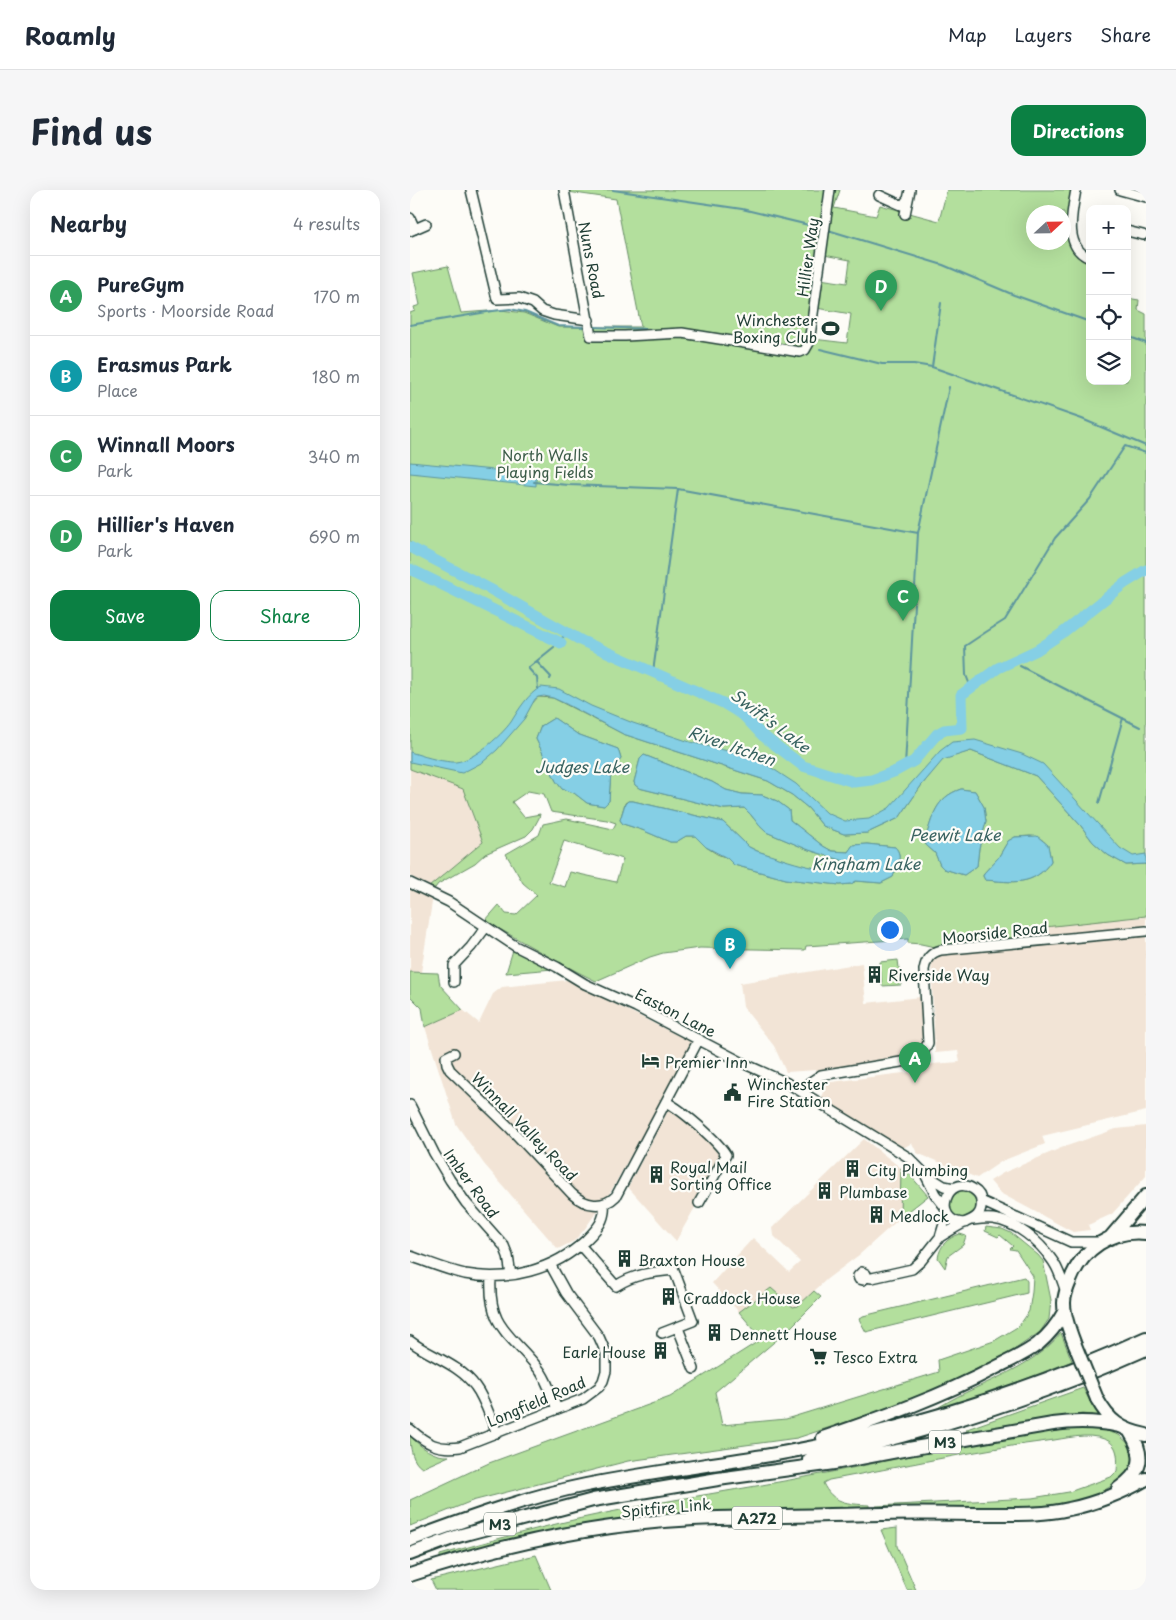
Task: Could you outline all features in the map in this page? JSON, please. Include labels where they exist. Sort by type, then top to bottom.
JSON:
[{"type":"highway","points":[[1064,1312],[1066,1292],[1074,1270],[1082,1258],[1105,1240],[1146,1196]]},
{"type":"highway","points":[[1105,1240],[1127,1233],[1146,1233]]},
{"type":"highway","name":"Spitfire Link","points":[[1064,1312],[1096,1399],[1110,1418],[1125,1429],[1139,1445],[1141,1462],[1133,1476],[1108,1496]]},
{"type":"highway","name":"M3","points":[[759,1457],[876,1420],[945,1393],[1038,1345],[1052,1331],[1064,1312]]},
{"type":"highway","name":"M3","points":[[410,1540],[535,1498],[585,1486],[759,1457],[858,1438],[926,1419],[1066,1372],[1146,1338]]},
{"type":"highway","name":"M3","points":[[771,1471],[905,1435],[1004,1405],[1146,1349]]},
{"type":"highway","name":"M3","points":[[410,1554],[458,1536],[592,1500],[771,1471],[834,1463],[1023,1429],[1079,1421],[1096,1422],[1125,1429]]},
{"type":"highway","points":[[1125,1429],[1146,1435]]},
{"type":"highway","name":"Spitfire Link","points":[[410,1574],[465,1558],[561,1536],[650,1523],[716,1518],[884,1514],[1016,1514],[1069,1509],[1132,1488],[1146,1479]]},
{"type":"street","points":[[471,190],[497,299],[519,298],[533,303],[542,311],[590,322]]},
{"type":"street","name":"Nuns Road","points":[[564,190],[590,322],[591,336]]},
{"type":"street","name":"Hillier Way","points":[[591,336],[682,333],[800,352],[805,350],[809,343],[830,190]]},
{"type":"street","points":[[905,214],[910,190]]},
{"type":"street","points":[[1076,190],[1071,229],[1072,239],[1077,249],[1086,256]]},
{"type":"street","points":[[1120,190],[1136,192],[1146,197]]},
{"type":"street","points":[[879,195],[900,205],[904,204],[907,200]]},
{"type":"street","points":[[410,218],[412,230],[426,224]]},
{"type":"street","points":[[1131,232],[1143,235]]},
{"type":"street","name":"Easton Lane","points":[[410,883],[448,902],[514,946],[585,984],[636,1007],[804,1093],[908,1158],[925,1174],[944,1186],[954,1188]]},
{"type":"street","points":[[454,982],[451,963],[471,948],[486,927]]},
{"type":"street","name":"Moorside Road","points":[[804,1093],[809,1083],[821,1075],[913,1060],[921,1057],[928,1043],[924,970],[926,961],[934,952],[1146,931]]},
{"type":"street","points":[[410,1256],[463,1273],[491,1277],[525,1273],[567,1256],[602,1222],[605,1213],[604,1204],[616,1196],[699,1039]]},
{"type":"street","name":"Winnall Valley Road","points":[[454,1054],[446,1056],[448,1067],[529,1148],[554,1177],[579,1200],[593,1204],[604,1204]]},
{"type":"street","points":[[666,1102],[701,1129],[726,1155],[699,1203]]},
{"type":"street","name":"Imber Road","points":[[410,1105],[450,1180],[466,1202],[504,1246],[512,1275]]},
{"type":"street","name":"Easton Lane","points":[[925,1174],[946,1210]]},
{"type":"street","points":[[866,1277],[881,1276],[912,1268],[922,1261],[940,1237],[969,1221],[980,1212],[982,1201],[979,1194],[969,1187],[962,1186],[954,1188],[946,1196],[946,1210],[940,1237]]},
{"type":"street","points":[[982,1201],[1071,1242],[1105,1240]]},
{"type":"street","points":[[946,1210],[956,1222],[990,1218],[1002,1220],[1030,1237],[1052,1260],[1066,1292]]},
{"type":"street","points":[[580,1245],[616,1286],[634,1276],[674,1270],[693,1321],[662,1333]]},
{"type":"street","name":"Longfield Road","points":[[410,1429],[425,1442],[440,1448],[468,1445],[583,1399],[599,1387],[607,1362],[604,1346],[566,1293],[550,1264]]},
{"type":"street","points":[[652,1272],[656,1282]]},
{"type":"street","points":[[491,1277],[492,1301],[500,1325],[513,1343],[538,1368],[557,1409]]},
{"type":"street","points":[[678,1328],[694,1369]]},
{"type":"street","points":[[411,1344],[450,1365],[470,1380],[480,1395],[497,1433]]},
{"type":"shaded area","points":[[410,769],[463,789],[483,843],[429,887],[410,876]]},
{"type":"shaded area","points":[[410,886],[433,896],[421,972],[410,972]]},
{"type":"shaded area","points":[[1146,917],[1146,1111],[1042,1136],[1045,1144],[1002,1161],[977,1178],[917,1153],[912,1143],[903,1148],[822,1098],[824,1083],[911,1072],[932,1064],[960,1062],[958,1051],[935,1053],[930,932]]},
{"type":"shaded area","points":[[862,963],[866,1003],[921,997],[923,1045],[920,1052],[913,1057],[832,1069],[786,1072],[774,1046],[743,1007],[740,983]]},
{"type":"shaded area","points":[[567,980],[693,1043],[611,1191],[574,1241],[558,1249],[484,1164],[456,1124],[425,1027],[463,1010],[479,1023],[493,994],[502,987]]},
{"type":"shaded area","points":[[670,1107],[724,1156],[676,1241],[628,1187]]},
{"type":"shaded area","points":[[1146,1126],[1146,1176],[1112,1214],[1088,1225],[1090,1230],[1073,1232],[1000,1193],[990,1181],[1003,1173],[1061,1148],[1116,1129]]},
{"type":"shaded area","points":[[864,1139],[901,1168],[900,1218],[798,1306],[793,1307],[771,1288],[739,1312],[712,1283],[753,1238],[789,1272],[800,1262],[773,1235],[772,1228]]},
{"type":"green space","name":"North Walls Playing Fields","points":[[568,190],[840,190],[834,208],[876,216],[880,205],[939,221],[947,190],[1074,190],[1071,215],[1071,205],[1026,205],[1026,250],[1071,250],[1071,245],[1080,259],[1086,261],[1086,385],[1131,385],[1131,299],[1139,300],[1138,310],[1146,314],[1146,859],[1129,861],[1101,844],[1075,810],[1039,773],[1005,756],[970,749],[942,757],[920,783],[902,809],[879,823],[849,826],[827,822],[805,798],[771,773],[640,731],[549,693],[539,692],[532,697],[519,716],[524,719],[531,705],[538,697],[553,698],[623,734],[768,781],[792,795],[808,808],[823,826],[844,834],[867,833],[899,818],[943,759],[971,751],[1036,776],[1093,842],[1108,855],[1126,865],[1146,864],[1146,916],[1017,930],[1015,939],[935,947],[908,943],[908,939],[806,946],[805,950],[700,948],[663,953],[650,957],[596,981],[485,921],[499,905],[506,914],[516,915],[537,895],[523,883],[506,854],[539,835],[543,824],[567,819],[613,829],[616,823],[551,812],[544,794],[528,791],[512,802],[524,817],[540,814],[533,829],[526,836],[485,854],[475,863],[438,884],[435,888],[429,887],[483,842],[463,789],[410,769],[410,313],[415,311],[414,307],[420,305],[413,273],[448,266],[461,313],[501,310],[524,313],[558,327],[641,327],[616,199],[568,192]],"holes":[[[825,238],[827,240],[824,255],[850,260],[847,283],[820,279],[816,308],[851,314],[847,343],[813,339],[813,345],[809,350],[805,349],[809,343]],[[554,718],[577,734],[618,749],[621,759],[611,771],[609,801],[604,806],[587,803],[574,793],[562,789],[556,781],[536,739],[541,726]],[[644,755],[712,782],[726,790],[742,794],[762,795],[777,801],[789,810],[790,820],[832,851],[848,852],[853,845],[867,844],[895,847],[898,850],[899,858],[893,877],[881,883],[856,881],[851,884],[840,885],[786,879],[734,865],[727,858],[706,847],[695,836],[686,836],[676,842],[670,842],[623,824],[620,820],[625,803],[633,801],[723,822],[749,847],[789,862],[827,870],[845,866],[844,861],[809,850],[766,832],[744,808],[724,809],[639,788],[634,782],[640,759]],[[961,789],[975,791],[984,807],[986,822],[979,848],[977,866],[964,875],[944,869],[940,865],[935,853],[926,845],[925,840],[936,809],[952,793]],[[1030,836],[1040,838],[1048,847],[1051,861],[1044,869],[1030,879],[1013,882],[985,880],[984,873],[998,858],[1008,841],[1015,837]],[[564,841],[623,859],[616,882],[570,872],[565,887],[549,882]]]},
{"type":"green space","points":[[513,950],[553,969],[506,973]]},
{"type":"green space","points":[[898,960],[901,985],[882,986],[880,962]]},
{"type":"green space","points":[[410,972],[438,973],[440,985],[463,1010],[425,1027],[422,1008],[410,996]]},
{"type":"green space","points":[[901,1168],[904,1168],[928,1196],[900,1218]]},
{"type":"green space","points":[[963,1190],[973,1194],[977,1204],[973,1214],[963,1218],[953,1214],[949,1204],[953,1194]]},
{"type":"green space","points":[[986,1227],[1002,1229],[1011,1233],[1038,1255],[1043,1261],[1051,1300],[1049,1319],[1040,1332],[1011,1352],[916,1399],[797,1438],[628,1461],[472,1501],[410,1526],[410,1500],[489,1463],[670,1397],[762,1339],[739,1312],[771,1288],[793,1307],[798,1306],[814,1291],[821,1297],[786,1332],[715,1392],[722,1425],[786,1419],[939,1372],[938,1360],[994,1341],[1019,1326],[1029,1311],[1033,1276],[1016,1250],[1010,1249],[1013,1246],[1000,1235],[998,1237],[985,1231]]},
{"type":"green space","points":[[960,1234],[966,1236],[963,1245],[948,1256],[945,1268],[938,1258],[940,1250],[948,1240]]},
{"type":"green space","points":[[1024,1277],[1027,1281],[1027,1293],[866,1332],[859,1319],[863,1316]]},
{"type":"green space","points":[[1061,1333],[1072,1361],[992,1392],[933,1411],[949,1401],[1017,1368],[1048,1347]]},
{"type":"green space","points":[[1083,1388],[1093,1407],[1101,1416],[1082,1414],[966,1434],[967,1429]]},
{"type":"green space","points":[[1095,1427],[1119,1435],[1131,1446],[1133,1457],[1130,1471],[1120,1481],[1091,1498],[1046,1506],[877,1511],[876,1506],[1032,1498],[1069,1492],[1111,1477],[1117,1471],[1118,1461],[1115,1448],[1109,1441],[1090,1436],[1076,1437],[965,1454],[829,1480],[823,1483],[831,1495],[841,1501],[869,1505],[869,1510],[753,1510],[635,1520],[505,1543],[458,1553],[440,1560],[440,1555],[500,1538],[601,1514],[990,1441]]},
{"type":"green space","points":[[410,1436],[428,1450],[438,1455],[449,1456],[422,1468],[414,1458]]},
{"type":"green space","points":[[897,1528],[897,1546],[916,1590],[907,1590],[881,1530]]},
{"type":"green space","points":[[536,1555],[551,1590],[436,1590],[431,1580]]},
{"type":"water","points":[[410,462],[536,474],[536,486],[410,473]]},
{"type":"water","points":[[541,687],[559,689],[591,706],[633,723],[690,742],[745,755],[767,765],[796,784],[827,813],[845,821],[869,819],[889,808],[940,751],[952,742],[975,740],[1022,754],[1043,764],[1120,848],[1133,856],[1146,854],[1146,864],[1126,865],[1108,855],[1093,842],[1036,776],[971,751],[943,760],[921,786],[899,818],[867,833],[844,834],[823,826],[808,808],[792,795],[768,781],[623,734],[566,704],[544,696],[535,699],[524,719],[497,750],[483,762],[462,773],[410,762],[410,752],[452,762],[467,759],[476,754],[500,734],[528,698]]},
{"type":"water","name":"Judges Lake","points":[[554,718],[577,734],[618,749],[621,759],[611,771],[609,801],[604,806],[587,803],[574,793],[562,789],[556,781],[536,739],[541,726]]},
{"type":"water","name":"Kingham Lake","points":[[644,755],[712,782],[726,790],[742,794],[762,795],[777,801],[789,810],[790,820],[832,851],[848,852],[853,845],[867,844],[895,847],[898,850],[899,858],[893,877],[881,883],[856,881],[851,884],[840,885],[786,879],[734,865],[727,858],[706,847],[695,836],[686,836],[676,842],[670,842],[623,824],[620,820],[625,804],[628,801],[633,801],[723,822],[749,847],[789,861],[815,868],[838,869],[845,866],[844,861],[809,850],[766,832],[744,808],[724,809],[639,788],[634,782],[640,759]]},
{"type":"water","name":"Peewit Lake","points":[[961,789],[975,791],[984,807],[986,822],[979,848],[977,866],[964,875],[944,869],[940,865],[935,853],[926,845],[925,840],[933,816],[940,803],[952,793]]},
{"type":"water","points":[[1037,836],[1048,845],[1051,861],[1037,875],[1030,879],[1013,882],[985,880],[984,873],[998,858],[1008,841],[1015,837]]},
{"type":"waterway","points":[[613,190],[742,209],[821,228]]},
{"type":"waterway","points":[[828,230],[943,265],[1014,295],[1086,321]]},
{"type":"waterway","points":[[932,367],[941,303]]},
{"type":"waterway","points":[[410,325],[510,309],[525,312],[558,326],[586,327]]},
{"type":"waterway","points":[[593,327],[650,329]]},
{"type":"waterway","points":[[1131,337],[1146,343]]},
{"type":"waterway","points":[[820,349],[882,364],[914,364],[932,367],[1082,419],[1146,446]]},
{"type":"waterway","points":[[534,482],[678,489],[918,533],[949,387]]},
{"type":"waterway","points":[[971,688],[966,675],[965,646],[1005,620],[1055,538],[1090,499],[1125,446],[1146,453]]},
{"type":"waterway","points":[[653,672],[678,489]]},
{"type":"waterway","points":[[905,766],[918,533]]},
{"type":"waterway","name":"Swift's Lake","points":[[410,547],[490,589],[582,641],[723,703],[743,715],[762,735],[803,766],[854,782],[872,780],[896,771],[914,761],[937,734],[944,730],[962,728],[961,695],[998,668],[1037,650],[1061,634],[1125,583],[1146,570]]},
{"type":"waterway","points":[[410,569],[561,643]]},
{"type":"waterway","points":[[558,641],[568,633]]},
{"type":"waterway","points":[[538,689],[537,678],[528,668],[554,647]]},
{"type":"waterway","points":[[537,662],[551,677],[550,679]]},
{"type":"waterway","points":[[1020,666],[1140,727]]},
{"type":"waterway","points":[[1099,803],[1123,718]]},
{"type":"place","name":"Hillier's Haven","points":[[881,311]]},
{"type":"place","name":"Winchester Boxing Club","points":[[831,328]]},
{"type":"place","name":"Winnall Moors","points":[[903,621]]},
{"type":"place","name":"Erasmus Park","points":[[730,969]]},
{"type":"place","name":"Riverside Way","points":[[874,974]]},
{"type":"place","name":"Premier Inn","points":[[651,1061]]},
{"type":"place","name":"PureGym","points":[[915,1083]]},
{"type":"place","name":"Winchester Fire Station","points":[[733,1092]]},
{"type":"place","name":"City Plumbing","points":[[853,1169]]},
{"type":"place","name":"Royal Mail Sorting Office","points":[[656,1175]]},
{"type":"place","name":"Plumbase","points":[[825,1191]]},
{"type":"place","name":"Medlock","points":[[876,1215]]},
{"type":"place","name":"Braxton House","points":[[624,1259]]},
{"type":"place","name":"Craddock House","points":[[669,1297]]},
{"type":"place","name":"Dennett House","points":[[715,1333]]},
{"type":"place","name":"Earle House","points":[[660,1351]]},
{"type":"place","name":"Tesco Extra","points":[[819,1356]]},
{"type":"water label","name":"River Itchen","points":[[732,745]]}]
